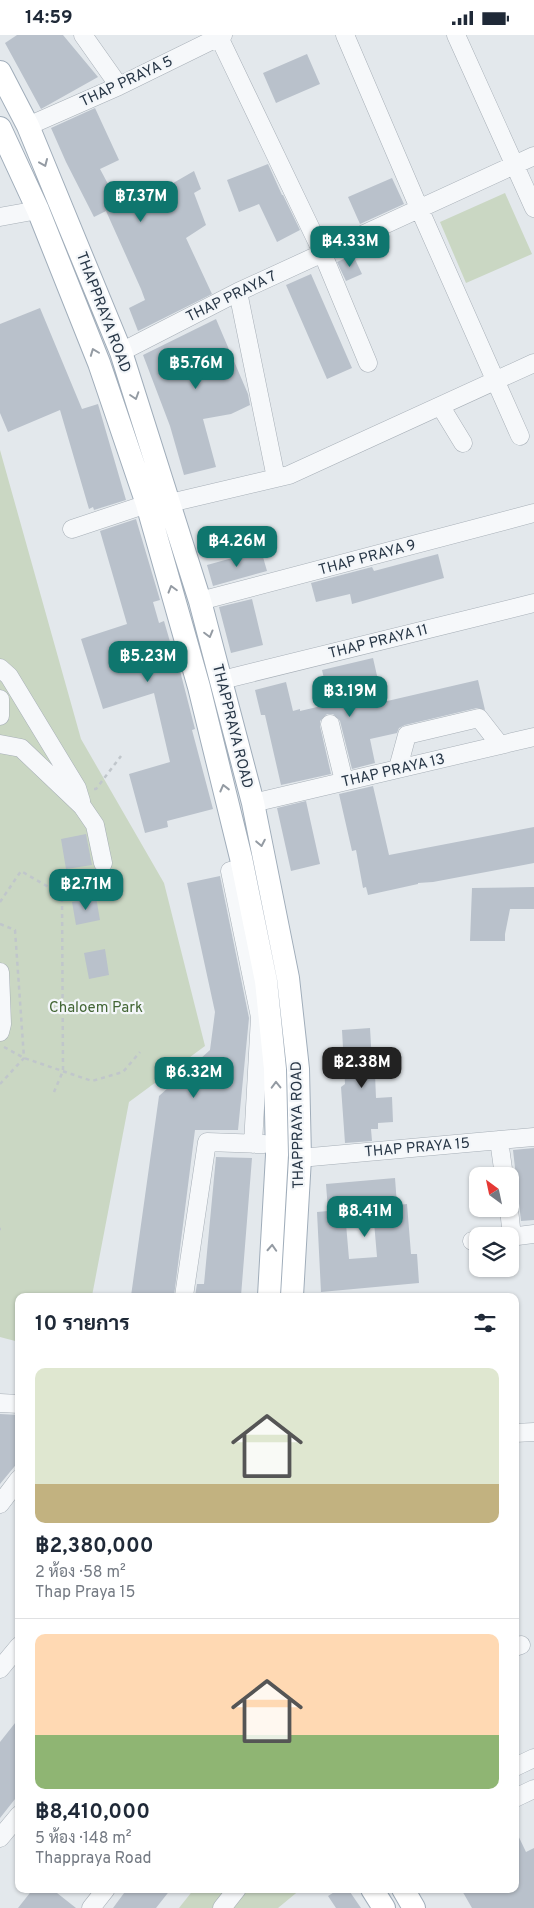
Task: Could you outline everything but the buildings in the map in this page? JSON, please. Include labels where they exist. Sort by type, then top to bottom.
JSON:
[{"type":"main road","name":"THAPPRAYA ROAD","points":[[0,72],[28,126],[121,352],[200,601],[253,803],[288,978],[298,1069],[300,1158],[292,1293]]},
{"type":"main road","name":"THAPPRAYA ROAD","points":[[0,128],[38,209],[99,363],[147,504],[199,687],[244,869],[266,981],[275,1069],[277,1144],[269,1293]]},
{"type":"main road","points":[[375,1893],[384,1908]]},
{"type":"main road","points":[[405,1893],[414,1908]]},
{"type":"street","points":[[83,35],[119,86]]},
{"type":"street","points":[[345,35],[418,209],[520,436]]},
{"type":"street","points":[[456,35],[534,208]]},
{"type":"street","points":[[221,36],[322,252],[368,363]]},
{"type":"street","name":"THAP PRAYA 5","points":[[28,126],[119,86],[221,36]]},
{"type":"street","name":"THAP PRAYA 7","points":[[121,352],[238,292],[322,252],[534,156]]},
{"type":"street","points":[[0,217],[38,209]]},
{"type":"street","points":[[238,292],[276,478]]},
{"type":"street","points":[[170,503],[276,478],[303,469],[534,363]]},
{"type":"street","points":[[441,407],[463,443]]},
{"type":"street","points":[[72,529],[147,504]]},
{"type":"street","name":"THAP PRAYA 9","points":[[200,601],[534,513]]},
{"type":"street","name":"THAP PRAYA 11","points":[[222,680],[534,603]]},
{"type":"street","points":[[0,668],[9,676],[77,788],[82,806]]},
{"type":"street","points":[[0,699],[0,716]]},
{"type":"street","points":[[398,768],[407,735],[479,718],[500,745]]},
{"type":"street","points":[[330,724],[344,781]]},
{"type":"street","name":"THAP PRAYA 13","points":[[253,803],[534,737]]},
{"type":"street","points":[[0,744],[21,748],[82,806],[95,825],[103,863]]},
{"type":"street","points":[[244,869],[230,871],[260,1017],[253,1144]]},
{"type":"street","points":[[0,972],[2,1024],[0,1032]]},
{"type":"street","name":"THAP PRAYA 15","points":[[300,1158],[534,1137]]},
{"type":"street","points":[[500,1140],[503,1167]]},
{"type":"street","points":[[184,1293],[208,1142],[277,1144]]},
{"type":"street","points":[[519,1236],[534,1234]]},
{"type":"street","points":[[0,1403],[15,1404]]},
{"type":"street","points":[[519,1433],[534,1432]]},
{"type":"street","points":[[0,1504],[15,1484]]},
{"type":"street","points":[[0,1669],[15,1651]]},
{"type":"street","points":[[519,1765],[534,1758]]},
{"type":"street","points":[[519,1796],[534,1789]]},
{"type":"street","points":[[0,1838],[15,1820]]},
{"type":"street","points":[[91,1908],[103,1893]]},
{"type":"street","points":[[222,1908],[234,1893]]},
{"type":"path","points":[[77,788],[96,789],[120,756]]},
{"type":"path","points":[[0,902],[21,871],[62,895],[63,1071],[54,1092]]},
{"type":"path","points":[[0,1045],[24,1058],[92,1081],[123,1072],[140,1052]]},
{"type":"path","points":[[0,1084],[24,1058]]},
{"type":"green space","points":[[505,193],[532,254],[466,283],[440,222]]},
{"type":"green space","name":"Chaloem Park","points":[[0,450],[81,739],[164,883],[205,1046],[129,1102],[93,1293],[15,1293],[15,1341],[0,1337]]},
{"type":"green space","points":[[191,1893],[296,1893],[278,1908],[179,1908]]}]
